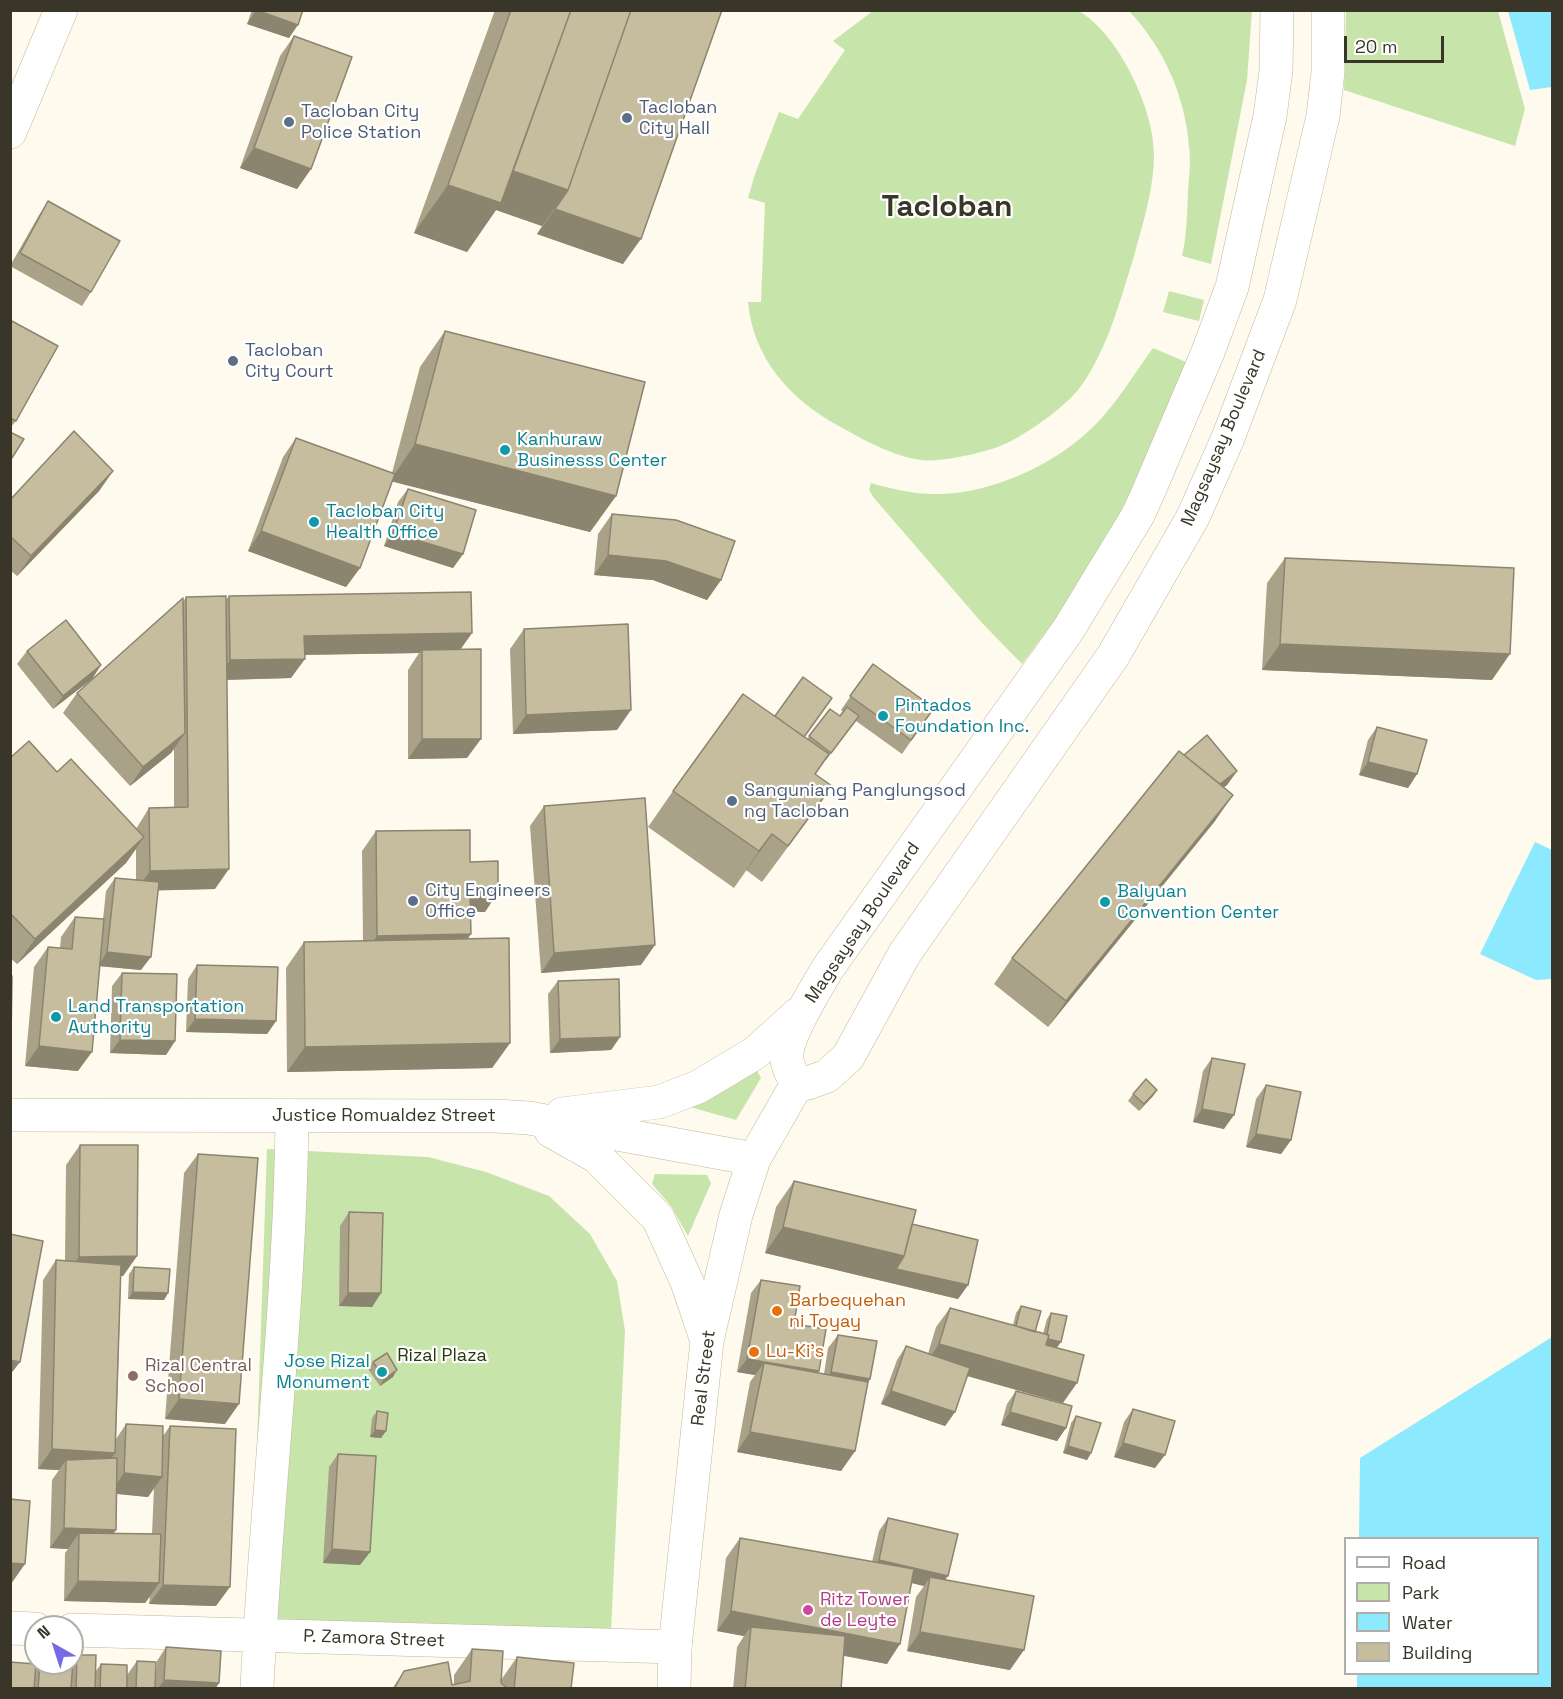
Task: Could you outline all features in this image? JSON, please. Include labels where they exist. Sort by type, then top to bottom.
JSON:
[{"type":"main road","points":[[10,132],[61,10]]},
{"type":"main road","name":"Magsaysay Boulevard","points":[[1277,10],[1276,71],[1270,116],[1232,287],[1208,352],[1148,493],[1138,515],[1068,630],[828,968],[806,1007],[787,1051],[789,1069],[797,1084],[808,1083],[827,1076],[843,1064],[848,1057],[905,953],[1113,657],[1193,517],[1228,438],[1280,300],[1319,138],[1328,72],[1328,10]]},
{"type":"main road","points":[[1232,287],[1280,300]]},
{"type":"main road","points":[[1208,352],[1257,364]]},
{"type":"main road","points":[[1148,493],[1193,517]]},
{"type":"main road","points":[[918,843],[960,872]]},
{"type":"main road","points":[[529,1118],[659,1102],[698,1087],[755,1053],[806,1007]]},
{"type":"main road","name":"Real Street","points":[[674,1689],[675,1647],[707,1341],[736,1215],[754,1159],[797,1084]]},
{"type":"main road","name":"Justice Romualdez Street","points":[[10,1115],[529,1118],[754,1159]]},
{"type":"main road","points":[[257,1689],[259,1635],[280,1366],[292,1116]]},
{"type":"main road","points":[[529,1118],[597,1157],[658,1218],[687,1282],[707,1341]]},
{"type":"main road","name":"P. Zamora Street","points":[[84,1630],[675,1647]]},
{"type":"green space","points":[[1077,10],[1106,35],[1131,73],[1148,116],[1154,154],[1150,193],[1134,256],[1106,341],[1090,372],[1075,394],[1035,427],[1005,444],[939,460],[921,460],[899,455],[820,415],[790,389],[766,359],[751,322],[748,302],[761,302],[765,203],[748,198],[779,112],[798,119],[845,50],[833,41],[873,11]]},
{"type":"green space","points":[[1129,11],[1252,11],[1247,80],[1211,264],[1182,256],[1186,232],[1190,163],[1187,127],[1171,74],[1153,41]]},
{"type":"green space","points":[[1346,11],[1498,11],[1525,109],[1515,146],[1344,90]]},
{"type":"green space","points":[[1169,291],[1204,300],[1199,321],[1163,312]]},
{"type":"green space","points":[[1153,348],[1186,362],[1131,490],[1098,558],[1022,664],[983,624],[874,498],[869,490],[871,483],[918,493],[955,493],[1000,483],[1042,464],[1062,452],[1095,425],[1118,398]]},
{"type":"green space","points":[[756,1069],[761,1078],[736,1120],[690,1107],[736,1084]]},
{"type":"green space","name":"Rizal Plaza","points":[[267,1149],[428,1157],[486,1172],[549,1196],[590,1234],[617,1281],[625,1331],[611,1632],[251,1620]]},
{"type":"green space","points":[[655,1174],[707,1175],[711,1183],[688,1236],[671,1206],[652,1184]]},
{"type":"water","points":[[1508,11],[1552,11],[1552,87],[1530,90]]},
{"type":"water","points":[[1535,842],[1552,850],[1552,979],[1536,980],[1480,954]]},
{"type":"water","points":[[1552,1337],[1552,1688],[1357,1688],[1357,1675],[1539,1675],[1539,1537],[1359,1537],[1360,1458]]},
{"type":"building","points":[[256,10],[303,10],[298,25]]},
{"type":"building","points":[[511,10],[571,10],[501,203],[448,185]]},
{"type":"building","points":[[571,10],[631,10],[568,190],[513,171]]},
{"type":"building","name":"Tacloban City Hall","points":[[631,10],[722,10],[641,239],[555,209],[568,190]]},
{"type":"building","name":"Tacloban City Police Station","points":[[294,36],[352,57],[311,169],[254,148]]},
{"type":"building","points":[[48,201],[120,241],[91,292],[20,253]]},
{"type":"building","points":[[10,320],[58,346],[16,421],[10,418]]},
{"type":"building","points":[[445,331],[645,382],[616,496],[415,444]]},
{"type":"building","points":[[74,431],[113,471],[31,556],[10,536],[10,500]]},
{"type":"building","points":[[10,432],[24,439],[10,461]]},
{"type":"building","name":"Tacloban City Health Office","points":[[296,438],[395,474],[360,568],[261,531]]},
{"type":"building","points":[[408,489],[476,510],[463,554],[393,533]]},
{"type":"building","points":[[612,514],[676,520],[735,541],[721,580],[666,561],[608,555]]},
{"type":"building","points":[[1285,558],[1514,568],[1510,654],[1280,644]]},
{"type":"building","points":[[471,592],[472,633],[304,636],[305,659],[230,660],[229,596]]},
{"type":"building","points":[[226,596],[229,869],[150,871],[149,808],[188,807],[186,597]]},
{"type":"building","points":[[183,598],[185,733],[143,767],[77,693]]},
{"type":"building","points":[[66,620],[101,665],[63,696],[27,651]]},
{"type":"building","points":[[628,624],[631,710],[526,715],[524,629]]},
{"type":"building","points":[[481,649],[481,739],[422,739],[422,650]]},
{"type":"building","points":[[873,664],[934,708],[911,740],[850,696]]},
{"type":"building","points":[[803,677],[832,698],[804,737],[775,716]]},
{"type":"building","name":"Sanguniang Panglungsod ng Tacloban","points":[[743,694],[829,754],[815,774],[832,786],[788,846],[772,834],[759,851],[673,791]]},
{"type":"building","points":[[847,707],[859,716],[831,753],[809,736],[830,709],[840,716]]},
{"type":"building","points":[[1377,727],[1427,740],[1417,774],[1368,762]]},
{"type":"building","points":[[1207,735],[1237,771],[1220,784],[1184,755]]},
{"type":"building","points":[[29,741],[57,772],[71,759],[144,837],[35,939],[10,913],[10,758]]},
{"type":"building","name":"Balyuan Convention Center","points":[[1179,751],[1233,795],[1066,1001],[1012,958]]},
{"type":"building","points":[[645,798],[655,945],[554,953],[544,806]]},
{"type":"building","points":[[470,830],[470,862],[498,861],[498,892],[470,893],[471,934],[377,936],[376,831]]},
{"type":"building","points":[[115,878],[159,882],[151,957],[107,952]]},
{"type":"building","name":"Land Transportation Authority","points":[[75,917],[104,919],[92,1052],[39,1046],[48,947],[72,949]]},
{"type":"building","points":[[509,938],[510,1043],[305,1047],[304,942]]},
{"type":"building","points":[[197,965],[278,967],[276,1021],[195,1019]]},
{"type":"building","points":[[122,973],[177,974],[175,1041],[120,1040]]},
{"type":"building","points":[[10,976],[12,976],[11,1041],[10,1041]]},
{"type":"building","points":[[619,979],[620,1037],[560,1039],[558,981]]},
{"type":"building","points":[[1212,1058],[1245,1064],[1234,1115],[1202,1109]]},
{"type":"building","points":[[1146,1079],[1157,1090],[1144,1104],[1133,1094]]},
{"type":"building","points":[[1266,1085],[1301,1092],[1291,1140],[1256,1134]]},
{"type":"building","points":[[80,1145],[138,1145],[137,1256],[79,1257]]},
{"type":"building","points":[[198,1154],[258,1158],[239,1404],[179,1399]]},
{"type":"building","points":[[794,1181],[916,1210],[904,1256],[783,1227]]},
{"type":"building","points":[[349,1212],[383,1213],[381,1293],[348,1293]]},
{"type":"building","points":[[912,1224],[978,1240],[968,1285],[896,1269],[904,1256]]},
{"type":"building","points":[[10,1234],[43,1241],[20,1362],[10,1360]]},
{"type":"building","points":[[56,1260],[121,1265],[115,1453],[52,1449]]},
{"type":"building","points":[[134,1267],[170,1269],[168,1293],[133,1292]]},
{"type":"building","points":[[761,1280],[800,1286],[794,1324],[826,1329],[819,1371],[747,1359]]},
{"type":"building","points":[[1021,1306],[1041,1311],[1035,1332],[1016,1326]]},
{"type":"building","points":[[950,1308],[1049,1335],[1046,1345],[1084,1355],[1077,1383],[939,1344]]},
{"type":"building","points":[[1051,1313],[1067,1316],[1061,1342],[1048,1339]]},
{"type":"building","points":[[838,1335],[877,1341],[870,1379],[831,1372]]},
{"type":"building","points":[[906,1346],[970,1368],[955,1412],[891,1391]]},
{"type":"building","points":[[387,1353],[397,1370],[384,1379],[373,1362]]},
{"type":"building","points":[[764,1363],[868,1382],[855,1451],[750,1432]]},
{"type":"building","points":[[1016,1391],[1072,1406],[1066,1428],[1010,1412]]},
{"type":"building","points":[[1133,1409],[1175,1421],[1165,1455],[1123,1443]]},
{"type":"building","points":[[377,1411],[388,1413],[386,1431],[375,1430]]},
{"type":"building","points":[[1076,1416],[1101,1423],[1091,1453],[1068,1446]]},
{"type":"building","points":[[126,1424],[163,1426],[162,1477],[124,1473]]},
{"type":"building","points":[[170,1426],[236,1429],[230,1587],[163,1585]]},
{"type":"building","points":[[338,1454],[376,1456],[370,1552],[332,1549]]},
{"type":"building","points":[[117,1458],[116,1530],[64,1528],[66,1460]]},
{"type":"building","points":[[10,1499],[30,1501],[25,1564],[10,1563]]},
{"type":"building","points":[[888,1518],[958,1534],[948,1576],[879,1560]]},
{"type":"building","points":[[79,1533],[161,1534],[159,1583],[78,1581]]},
{"type":"building","name":"Ritz Tower de Leyte","points":[[740,1538],[914,1569],[900,1644],[731,1611]]},
{"type":"building","points":[[930,1577],[1034,1596],[1024,1650],[920,1632]]},
{"type":"building","points":[[751,1627],[845,1636],[841,1689],[745,1689]]},
{"type":"building","points":[[166,1647],[221,1651],[219,1683],[164,1680]]},
{"type":"building","points":[[472,1649],[503,1651],[501,1683],[508,1689],[394,1689],[404,1671],[448,1662],[452,1685],[470,1681]]},
{"type":"building","points":[[84,1655],[96,1655],[95,1689],[76,1689],[76,1675],[84,1675]]},
{"type":"building","points":[[517,1657],[574,1663],[571,1689],[514,1689]]},
{"type":"building","points":[[137,1661],[156,1662],[155,1689],[136,1689]]},
{"type":"building","points":[[10,1662],[24,1663],[24,1675],[35,1675],[34,1689],[10,1689]]},
{"type":"building","points":[[101,1664],[127,1665],[127,1689],[100,1689]]},
{"type":"building","points":[[39,1675],[72,1675],[71,1689],[38,1689]]},
{"type":"place","name":"Tacloban City Hall","points":[[627,118]]},
{"type":"place","name":"Tacloban City Police Station","points":[[289,122]]},
{"type":"place","name":"Tacloban City Court","points":[[233,361]]},
{"type":"place","name":"Kanhuraw Businesss Center","points":[[505,450]]},
{"type":"place","name":"Tacloban City Health Office","points":[[314,522]]},
{"type":"place","name":"Pintados Foundation Inc.","points":[[883,716]]},
{"type":"place","name":"Sanguniang Panglungsod ng Tacloban","points":[[732,801]]},
{"type":"place","name":"City Engineers Office","points":[[413,901]]},
{"type":"place","name":"Balyuan Convention Center","points":[[1105,902]]},
{"type":"place","name":"Land Transportation Authority","points":[[56,1017]]},
{"type":"place","name":"Barbequehan ni Toyay","points":[[777,1311]]},
{"type":"place","name":"Lu-Ki's","points":[[754,1352]]},
{"type":"place","name":"Jose Rizal Monument","points":[[382,1372]]},
{"type":"place","name":"Rizal Central School","points":[[133,1376]]},
{"type":"place","name":"Ritz Tower de Leyte","points":[[808,1610]]},
{"type":"district","name":"Tacloban","points":[[947,208]]}]
